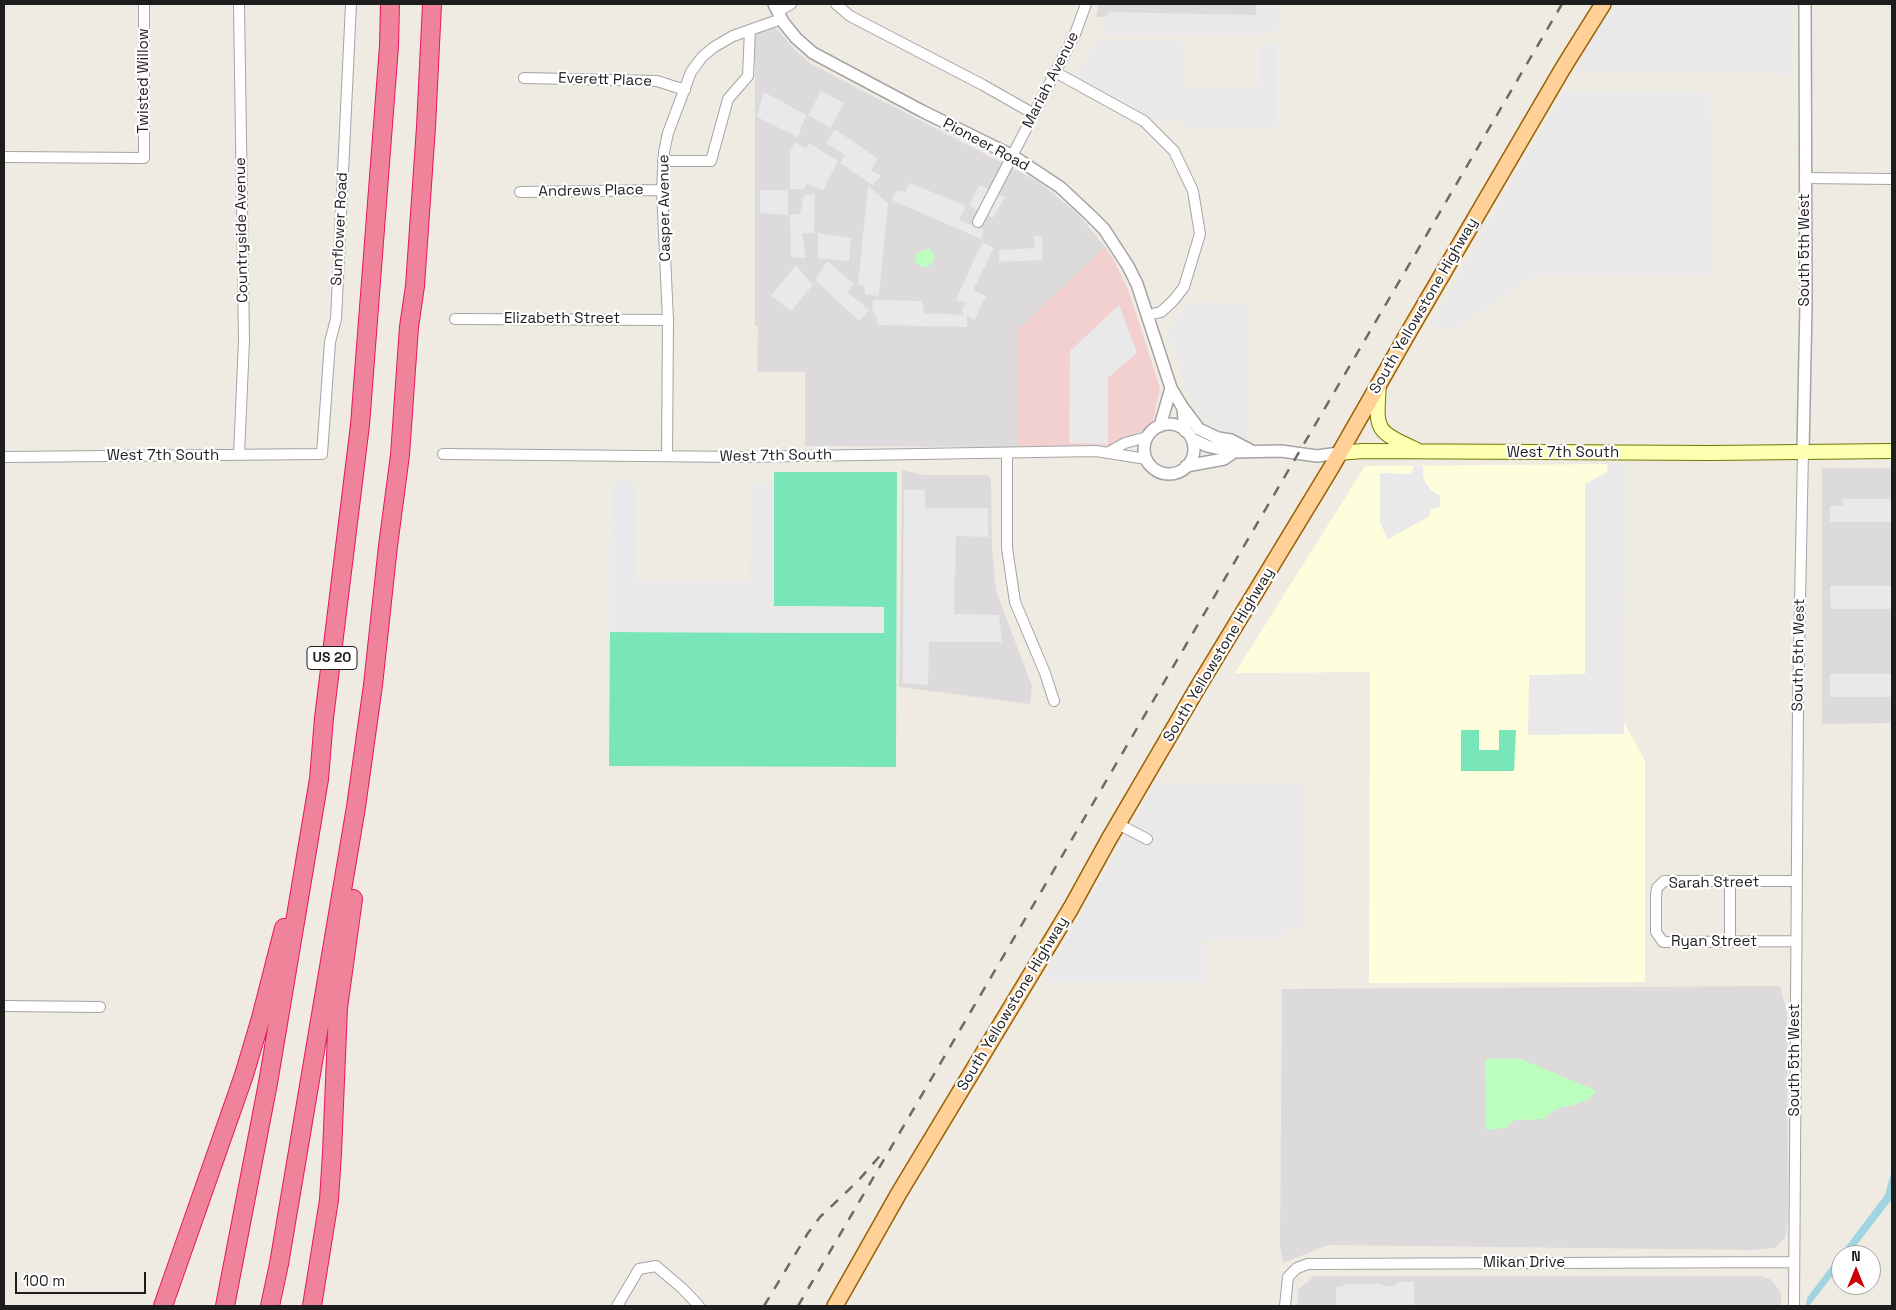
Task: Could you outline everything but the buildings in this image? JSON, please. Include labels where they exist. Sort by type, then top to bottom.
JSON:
[{"type":"highway","name":"US 20","points":[[225,1306],[270,1073],[319,779],[324,718],[360,425],[387,76],[390,4]]},
{"type":"highway","name":"US 20","points":[[270,1306],[279,1264],[356,807],[378,634],[400,455],[409,327],[415,286],[432,4]]},
{"type":"highway","points":[[312,1306],[329,1200],[338,1008],[366,805],[374,720],[378,634]]},
{"type":"highway","points":[[163,1306],[227,1125],[262,1018],[319,779]]},
{"type":"main road","name":"South Yellowstone Highway","points":[[835,1306],[899,1193],[1071,908],[1118,824],[1339,453],[1602,4]]},
{"type":"main road","points":[[1379,384],[1378,419],[1382,429],[1389,437],[1422,453]]},
{"type":"main road","name":"West 7th South","points":[[1339,453],[1363,451],[1422,453],[1719,453],[1892,451]]},
{"type":"street","name":"Twisted Willow","points":[[4,158],[144,158],[144,4]]},
{"type":"street","name":"Countryside Avenue","points":[[239,4],[244,341],[239,456]]},
{"type":"street","name":"Sunflower Road","points":[[322,454],[330,342],[336,319],[351,4]]},
{"type":"street","name":"Casper Avenue","points":[[666,456],[668,320],[662,190],[663,161],[668,133],[692,72],[702,57],[720,43],[750,30],[791,4]]},
{"type":"street","points":[[836,4],[850,16],[1034,114]]},
{"type":"street","name":"Mariah Avenue","points":[[978,222],[1075,34],[1086,4]]},
{"type":"street","name":"South 5th West","points":[[1794,1306],[1796,881],[1803,451],[1806,4]]},
{"type":"street","name":"Pioneer Road","points":[[778,11],[796,38],[813,53],[1012,156],[1060,187],[1104,229],[1128,266],[1142,297],[1171,388],[1183,408],[1189,435]]},
{"type":"street","points":[[663,161],[711,161],[728,99],[748,76],[750,30]]},
{"type":"street","points":[[1055,72],[1144,121],[1174,151],[1193,191],[1200,234],[1184,287],[1161,312],[1148,315]]},
{"type":"street","name":"Everett Place","points":[[524,78],[656,81],[685,90]]},
{"type":"street","points":[[1806,178],[1892,179]]},
{"type":"street","name":"Andrews Place","points":[[520,192],[662,190]]},
{"type":"street","name":"Elizabeth Street","points":[[455,319],[668,320]]},
{"type":"street","points":[[1160,426],[1171,388]]},
{"type":"street","points":[[1183,408],[1199,429],[1218,438],[1231,440],[1252,451]]},
{"type":"street","points":[[1174,424],[1189,435],[1194,448],[1193,456],[1186,466],[1175,473],[1167,474],[1151,467],[1144,452],[1147,437],[1152,431],[1160,426],[1174,424]]},
{"type":"street","name":"West 7th South","points":[[1189,435],[1207,446],[1234,452],[1281,451],[1317,456],[1339,453]]},
{"type":"street","name":"West 7th South","points":[[1109,452],[1125,443],[1147,437]]},
{"type":"street","points":[[1007,452],[1007,548],[1016,602],[1045,673],[1054,701]]},
{"type":"street","name":"West 7th South","points":[[443,454],[749,457],[1109,452],[1146,459]]},
{"type":"street","name":"West 7th South","points":[[1186,466],[1224,459],[1234,452]]},
{"type":"street","name":"West 7th South","points":[[4,458],[322,454]]},
{"type":"street","points":[[1118,824],[1147,839]]},
{"type":"street","name":"Sarah Street","points":[[1656,913],[1657,888],[1664,881],[1796,881]]},
{"type":"street","points":[[1730,882],[1730,942]]},
{"type":"street","name":"Ryan Street","points":[[1656,913],[1656,932],[1662,942],[1796,941]]},
{"type":"street","points":[[4,1006],[100,1007]]},
{"type":"street","name":"Mikan Drive","points":[[1285,1306],[1288,1277],[1297,1268],[1308,1264],[1794,1262]]},
{"type":"street","points":[[617,1306],[639,1269],[656,1266],[683,1289],[699,1306]]},
{"type":"shaded area","points":[[1099,4],[1256,4],[1256,15],[1096,17]]},
{"type":"shaded area","points":[[1256,4],[1279,4],[1279,28],[1271,28],[1271,35],[1103,36],[1108,12],[1256,15]]},
{"type":"shaded area","points":[[1613,4],[1792,4],[1793,74],[1574,71]]},
{"type":"shaded area","points":[[772,27],[778,30],[793,48],[811,64],[1039,182],[1078,214],[1105,247],[1021,327],[1017,327],[1017,447],[805,446],[805,372],[757,372],[758,326],[755,326],[755,31]]},
{"type":"shaded area","points":[[1097,40],[1182,40],[1183,87],[1260,87],[1260,42],[1277,42],[1277,127],[1185,127],[1185,121],[1157,121],[1076,77],[1091,51],[1097,47]]},
{"type":"shaded area","points":[[1565,90],[1710,91],[1711,276],[1534,276],[1451,331],[1432,323]]},
{"type":"shaded area","points":[[821,91],[844,103],[830,128],[808,115]]},
{"type":"shaded area","points":[[764,92],[806,115],[798,137],[757,117]]},
{"type":"shaded area","points":[[835,129],[878,159],[871,170],[881,176],[873,185],[840,163],[845,155],[826,143]]},
{"type":"shaded area","points":[[795,142],[806,149],[809,143],[838,161],[823,190],[807,184],[804,189],[790,189],[790,152]]},
{"type":"shaded area","points":[[910,183],[966,206],[959,220],[984,230],[981,239],[892,200],[896,191],[905,192]]},
{"type":"shaded area","points":[[979,185],[1005,197],[993,218],[969,206]]},
{"type":"shaded area","points":[[868,186],[888,203],[879,296],[865,294],[865,286],[858,284]]},
{"type":"shaded area","points":[[760,190],[788,190],[788,215],[760,213]]},
{"type":"shaded area","points":[[815,194],[814,233],[802,233],[806,258],[791,257],[790,214],[800,214],[804,195]]},
{"type":"shaded area","points":[[818,233],[851,238],[849,261],[818,258]]},
{"type":"shaded area","points":[[1034,236],[1042,236],[1043,260],[999,262],[999,250],[1035,248]]},
{"type":"shaded area","points":[[982,242],[994,248],[973,290],[986,296],[974,320],[967,315],[967,327],[877,325],[877,317],[872,311],[873,300],[922,301],[924,313],[965,315],[961,312],[966,303],[956,300]]},
{"type":"shaded area","points":[[1105,247],[1114,260],[1129,292],[1160,388],[1152,426],[1113,445],[1017,447],[1017,327],[1021,327]]},
{"type":"shaded area","points":[[827,261],[854,284],[847,292],[869,310],[859,321],[815,280]]},
{"type":"shaded area","points":[[796,265],[813,285],[791,311],[771,296]]},
{"type":"shaded area","points":[[1189,302],[1249,303],[1248,444],[1223,434],[1207,422],[1196,409],[1187,392],[1168,331]]},
{"type":"shaded area","points":[[1119,305],[1137,353],[1108,378],[1108,444],[1069,443],[1070,351]]},
{"type":"shaded area","points":[[1608,464],[1625,464],[1624,734],[1528,735],[1529,675],[1585,674],[1585,484],[1607,472]]},
{"type":"shaded area","points":[[1625,464],[1624,722],[1645,761],[1645,982],[1369,983],[1370,672],[1235,673],[1365,466]]},
{"type":"shaded area","points":[[1414,466],[1423,466],[1425,482],[1431,490],[1440,496],[1440,507],[1431,509],[1430,516],[1388,539],[1380,523],[1380,473],[1410,474]]},
{"type":"shaded area","points":[[1822,468],[1892,468],[1892,723],[1822,724]]},
{"type":"shaded area","points":[[902,470],[924,475],[987,475],[991,478],[992,547],[996,591],[1032,686],[1030,704],[899,687]]},
{"type":"shaded area","points":[[611,481],[636,481],[636,580],[749,581],[750,483],[774,483],[774,606],[884,607],[884,633],[610,632]]},
{"type":"shaded area","points":[[904,490],[925,490],[925,508],[988,508],[988,537],[956,536],[954,614],[999,615],[1002,642],[929,642],[928,685],[903,683]]},
{"type":"shaded area","points":[[1843,499],[1892,499],[1892,522],[1830,522],[1830,506],[1843,506]]},
{"type":"shaded area","points":[[1830,586],[1892,586],[1892,609],[1831,609]]},
{"type":"shaded area","points":[[1830,674],[1892,674],[1892,697],[1830,697]]},
{"type":"shaded area","points":[[1155,783],[1303,783],[1304,928],[1286,928],[1286,940],[1206,940],[1206,982],[1042,982]]},
{"type":"shaded area","points":[[1780,986],[1787,1013],[1788,1220],[1785,1238],[1775,1248],[1752,1250],[1328,1245],[1283,1263],[1280,1245],[1282,989]]},
{"type":"shaded area","points":[[1314,1276],[1761,1276],[1770,1279],[1781,1292],[1781,1306],[1298,1306],[1298,1290]]},
{"type":"shaded area","points":[[1397,1282],[1414,1282],[1414,1306],[1336,1306],[1336,1287],[1342,1287],[1344,1284],[1381,1284],[1383,1286],[1393,1286]]},
{"type":"green space","points":[[929,248],[935,256],[931,264],[926,268],[914,262],[917,253]]},
{"type":"green space","points":[[774,472],[897,472],[896,767],[609,766],[610,632],[884,633],[884,607],[774,606]]},
{"type":"green space","points":[[1461,730],[1479,730],[1479,750],[1499,750],[1499,730],[1516,730],[1514,771],[1461,771]]},
{"type":"green space","points":[[1485,1059],[1521,1059],[1597,1091],[1582,1102],[1555,1110],[1545,1119],[1517,1120],[1513,1121],[1506,1128],[1486,1130]]},
{"type":"water","points":[[1892,1170],[1892,1199],[1857,1245],[1847,1245],[1885,1195]]},
{"type":"water","points":[[1831,1266],[1831,1278],[1809,1306],[1806,1306],[1807,1298]]},
{"type":"railway","points":[[798,1306],[1562,4]]},
{"type":"railway","points":[[764,1306],[808,1233],[820,1217],[858,1181],[884,1151]]}]
